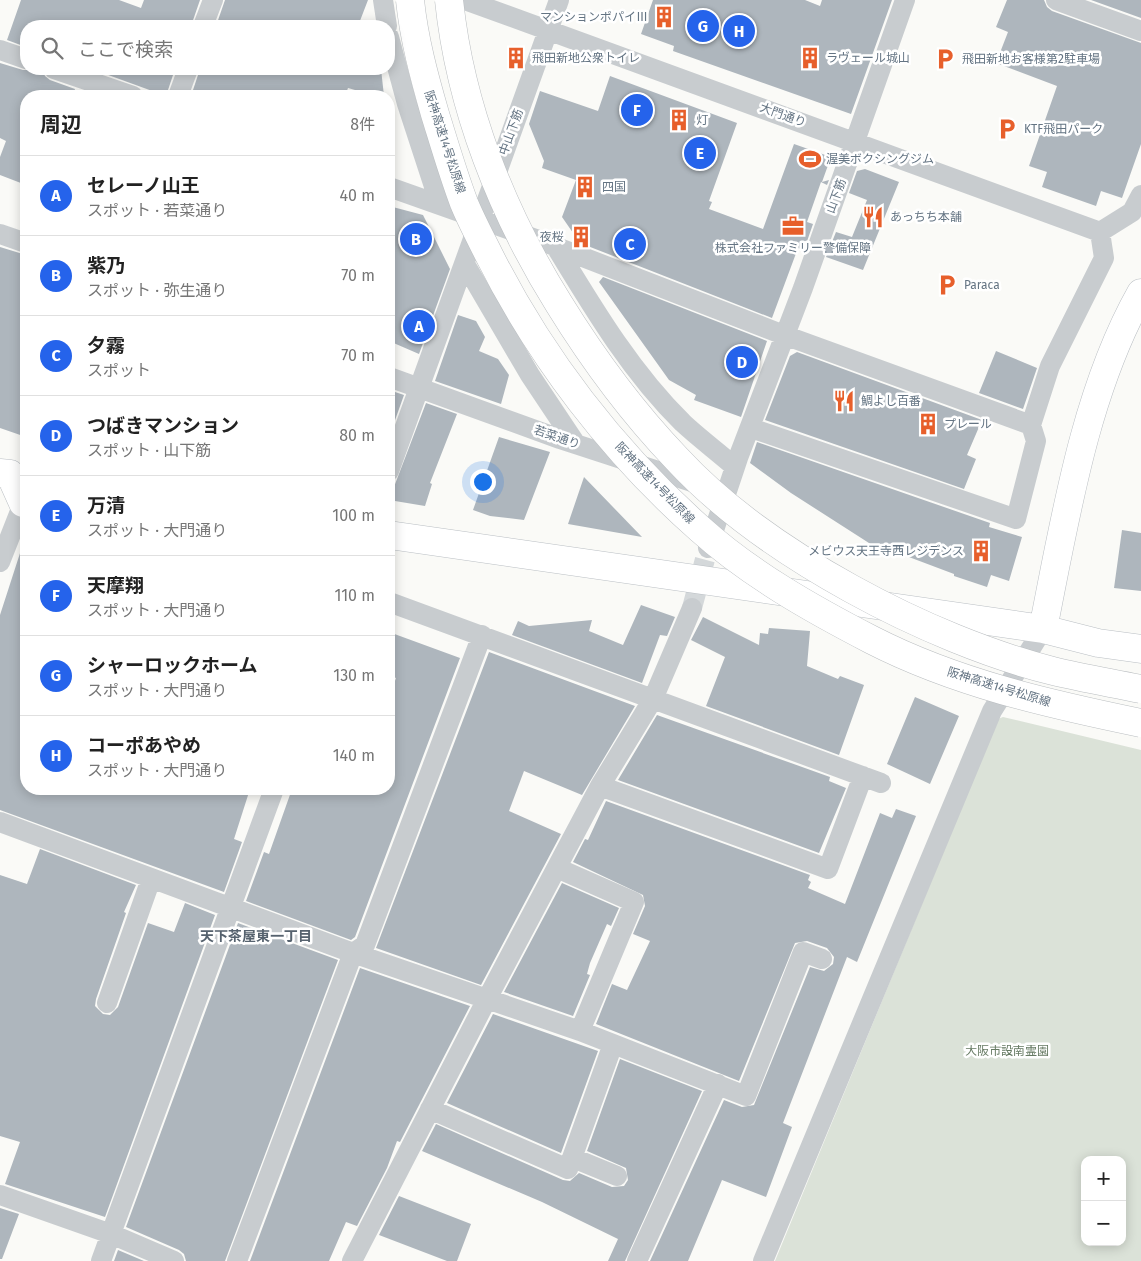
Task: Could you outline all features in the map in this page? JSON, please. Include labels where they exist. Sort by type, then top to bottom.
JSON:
[{"type":"main road","name":"阪神高速14号松原線","points":[[410,0],[421,65],[464,205],[507,290],[546,352],[590,413],[653,484],[700,530],[750,569],[873,641],[961,678],[1042,702],[1141,723]]},
{"type":"main road","points":[[449,0],[457,58],[475,120],[500,193],[538,270],[577,332],[622,394],[678,460],[728,506],[769,537],[822,571],[880,603],[978,646],[1052,670],[1141,689]]},
{"type":"main road","points":[[1043,629],[1082,451],[1100,389],[1124,324],[1141,294]]},
{"type":"main road","points":[[0,473],[10,474],[19,503]]},
{"type":"main road","points":[[395,535],[1043,629],[1098,643],[1141,649]]},
{"type":"main road","points":[[1043,629],[1100,626],[1141,632]]},
{"type":"street","points":[[205,20],[213,0]]},
{"type":"street","points":[[383,0],[385,20]]},
{"type":"street","name":"中山下筋","points":[[395,455],[559,0]]},
{"type":"street","name":"山下筋","points":[[708,548],[735,467],[751,428],[905,0]]},
{"type":"street","points":[[1056,0],[1141,31]]},
{"type":"street","name":"大門通り","points":[[473,2],[1100,232]]},
{"type":"street","points":[[0,50],[20,57]]},
{"type":"street","points":[[395,60],[404,95],[440,205]]},
{"type":"street","points":[[72,75],[115,90]]},
{"type":"street","points":[[180,90],[186,75]]},
{"type":"street","points":[[395,189],[556,247],[784,335],[1031,425]]},
{"type":"street","points":[[751,428],[1016,519],[1036,441],[1031,425],[1050,366],[1104,258],[1100,232],[1132,212],[1141,195]]},
{"type":"street","points":[[0,234],[20,241]]},
{"type":"street","points":[[556,247],[586,298],[632,365],[682,422],[735,467]]},
{"type":"street","points":[[465,264],[530,375],[576,444]]},
{"type":"street","name":"若菜通り","points":[[395,379],[576,444],[726,493]]},
{"type":"street","points":[[0,562],[19,503]]},
{"type":"street","points":[[395,604],[872,780],[828,869],[600,786]]},
{"type":"street","points":[[352,1261],[487,999],[600,786],[653,699],[692,608]]},
{"type":"street","points":[[763,1261],[992,711],[1043,629]]},
{"type":"street","points":[[238,1261],[353,953],[365,945],[482,635]]},
{"type":"street","points":[[101,1261],[272,795]]},
{"type":"street","points":[[0,822],[353,953],[580,1031],[746,1096],[803,952],[822,959]]},
{"type":"street","points":[[557,868],[634,902],[580,1031]]},
{"type":"street","points":[[107,1002],[151,879]]},
{"type":"street","points":[[430,1110],[568,1169],[613,1044]]},
{"type":"street","points":[[637,1261],[718,1084]]},
{"type":"street","points":[[573,1158],[617,1176]]},
{"type":"street","points":[[0,1195],[110,1234],[174,1261]]},
{"type":"green space","name":"大阪市設南霊園","points":[[1003,717],[1141,750],[1141,1261],[775,1261],[998,719]]},
{"type":"building","points":[[21,0],[119,0],[141,8],[144,0],[200,0],[193,20],[20,20],[20,45],[7,40]]},
{"type":"building","points":[[225,0],[368,0],[360,20],[218,20]]},
{"type":"building","points":[[653,0],[805,0],[820,6],[822,0],[892,0],[851,114],[673,51],[674,46],[641,34]]},
{"type":"building","points":[[1007,0],[1044,0],[1047,7],[1052,11],[1141,43],[1141,144],[1122,198],[1101,191],[1096,206],[1042,187],[1047,172],[1029,166],[1057,86],[996,63],[1008,32],[996,27]]},
{"type":"building","points":[[1091,0],[1141,0],[1141,18]]},
{"type":"building","points":[[0,63],[20,69],[20,75],[45,75],[50,80],[75,89],[20,90],[20,183],[0,175],[0,157],[6,141],[0,138]]},
{"type":"building","points":[[108,75],[173,75],[168,90],[150,90]]},
{"type":"building","points":[[198,75],[382,75],[383,90],[355,90],[348,88],[347,90],[193,90]]},
{"type":"building","points":[[610,76],[737,123],[709,201],[712,202],[709,209],[763,229],[794,144],[831,157],[822,182],[829,180],[827,185],[821,182],[807,222],[813,224],[804,250],[798,248],[772,318],[580,243],[562,217],[576,180],[542,168],[544,161],[529,124],[540,91],[598,111]]},
{"type":"building","name":"あっちち本舗","points":[[865,169],[899,182],[863,270],[826,257],[836,232],[852,237],[867,200],[849,193],[857,171]]},
{"type":"building","points":[[395,208],[423,215],[450,269],[419,354],[395,344]]},
{"type":"building","points":[[0,247],[20,253],[20,435],[0,428]]},
{"type":"building","points":[[603,277],[767,341],[741,417],[694,400],[696,395],[669,380],[599,282]]},
{"type":"building","points":[[458,315],[476,321],[485,337],[479,351],[498,359],[509,375],[501,404],[435,381]]},
{"type":"building","points":[[996,351],[1037,368],[1023,409],[979,393]]},
{"type":"building","points":[[797,352],[982,420],[967,455],[976,459],[964,489],[765,420],[790,356]]},
{"type":"building","points":[[395,392],[404,395],[395,420]]},
{"type":"building","points":[[426,403],[457,414],[430,483],[432,484],[425,506],[395,501],[395,484]]},
{"type":"building","points":[[499,437],[550,452],[524,520],[490,516],[473,510]]},
{"type":"building","points":[[757,442],[990,523],[989,527],[1022,537],[1009,581],[991,575],[987,587],[954,576],[954,574],[885,548],[883,552],[791,493],[750,463]]},
{"type":"building","points":[[584,477],[642,537],[568,524]]},
{"type":"building","points":[[1122,530],[1141,533],[1141,591],[1114,588]]},
{"type":"building","points":[[20,553],[20,795],[248,795],[234,839],[242,842],[224,892],[0,810],[0,615]]},
{"type":"building","points":[[641,605],[675,617],[667,636],[660,635],[642,683],[512,635],[518,621],[529,626],[592,620],[589,631],[623,645]]},
{"type":"building","points":[[703,617],[759,645],[760,633],[768,634],[769,628],[810,631],[807,666],[838,679],[840,676],[864,685],[839,755],[706,706],[725,657],[691,640]]},
{"type":"building","points":[[395,634],[460,658],[355,937],[351,940],[246,901],[264,852],[269,854],[290,795],[395,795]]},
{"type":"building","points":[[489,652],[635,706],[582,795],[524,771],[509,811],[561,834],[481,985],[376,948]]},
{"type":"building","points":[[915,697],[959,716],[930,784],[887,764]]},
{"type":"building","points":[[657,715],[830,777],[829,781],[846,788],[819,853],[618,780]]},
{"type":"building","points":[[606,801],[810,875],[808,880],[811,882],[808,888],[845,904],[880,813],[892,818],[896,809],[916,816],[857,962],[847,957],[783,1123],[792,1127],[766,1197],[722,1180],[688,1261],[650,1261],[724,1100],[742,1107],[754,1105],[810,967],[824,971],[833,964],[834,957],[827,948],[807,941],[795,943],[739,1081],[596,1024],[612,984],[627,990],[650,941],[633,934],[645,906],[643,895],[573,862],[585,839],[588,840]]},
{"type":"building","points":[[40,849],[136,885],[124,912],[126,913],[96,999],[95,1006],[103,1014],[110,1015],[118,1007],[148,923],[174,932],[185,903],[215,915],[105,1217],[5,1184],[20,1142],[0,1136],[0,875],[27,884]]},
{"type":"building","points":[[562,883],[619,908],[611,926],[607,924],[590,963],[587,974],[590,975],[573,1016],[504,992]]},
{"type":"building","points":[[238,923],[338,960],[225,1261],[186,1261],[184,1254],[179,1250],[126,1227]]},
{"type":"building","points":[[360,968],[470,1006],[400,1142],[397,1141],[387,1168],[357,1226],[346,1222],[329,1261],[250,1261]]},
{"type":"building","points":[[493,1014],[598,1051],[561,1153],[447,1103]]},
{"type":"building","points":[[620,1059],[702,1091],[625,1261],[608,1261],[618,1239],[542,1202],[422,1151],[436,1124],[563,1180],[570,1181],[579,1173],[612,1187],[624,1186],[628,1180],[626,1168],[587,1151]]},
{"type":"building","points":[[399,1196],[471,1224],[457,1261],[447,1261],[379,1235]]},
{"type":"building","points":[[0,1208],[19,1214],[2,1259],[0,1259]]},
{"type":"building","points":[[118,1250],[144,1261],[114,1261]]},
{"type":"tunnel","points":[[692,608],[708,548]]},
{"type":"place","name":"マンションポパイⅢ","points":[[664,17]]},
{"type":"place","name":"シャーロックホーム","points":[[703,26]]},
{"type":"place","name":"コーポあやめ","points":[[739,31]]},
{"type":"place","name":"飛田新地公衆トイレ","points":[[516,58]]},
{"type":"place","name":"ラヴェール城山","points":[[810,58]]},
{"type":"place","name":"飛田新地お客様第2駐車場","points":[[945,59]]},
{"type":"place","name":"天摩翔","points":[[637,110]]},
{"type":"place","name":"灯","points":[[679,120]]},
{"type":"place","name":"KTF飛田パーク","points":[[1007,129]]},
{"type":"place","name":"万清","points":[[700,153]]},
{"type":"place","name":"渥美ボクシングジム","points":[[810,159]]},
{"type":"place","name":"四国","points":[[585,187]]},
{"type":"place","name":"あっちち本舗","points":[[873,217]]},
{"type":"place","name":"株式会社ファミリー警備保障","points":[[793,226]]},
{"type":"place","name":"夜桜","points":[[581,237]]},
{"type":"place","name":"紫乃","points":[[416,239]]},
{"type":"place","name":"夕霧","points":[[630,244]]},
{"type":"place","name":"Paraca","points":[[947,285]]},
{"type":"place","name":"セレーノ山王","points":[[419,326]]},
{"type":"place","name":"つばきマンション","points":[[742,362]]},
{"type":"place","name":"鯛よし百番","points":[[844,401]]},
{"type":"place","name":"プレール","points":[[928,424]]},
{"type":"place","name":"メビウス天王寺西レジデンス","points":[[981,551]]},
{"type":"district","name":"天下茶屋東一丁目","points":[[256,936]]}]
